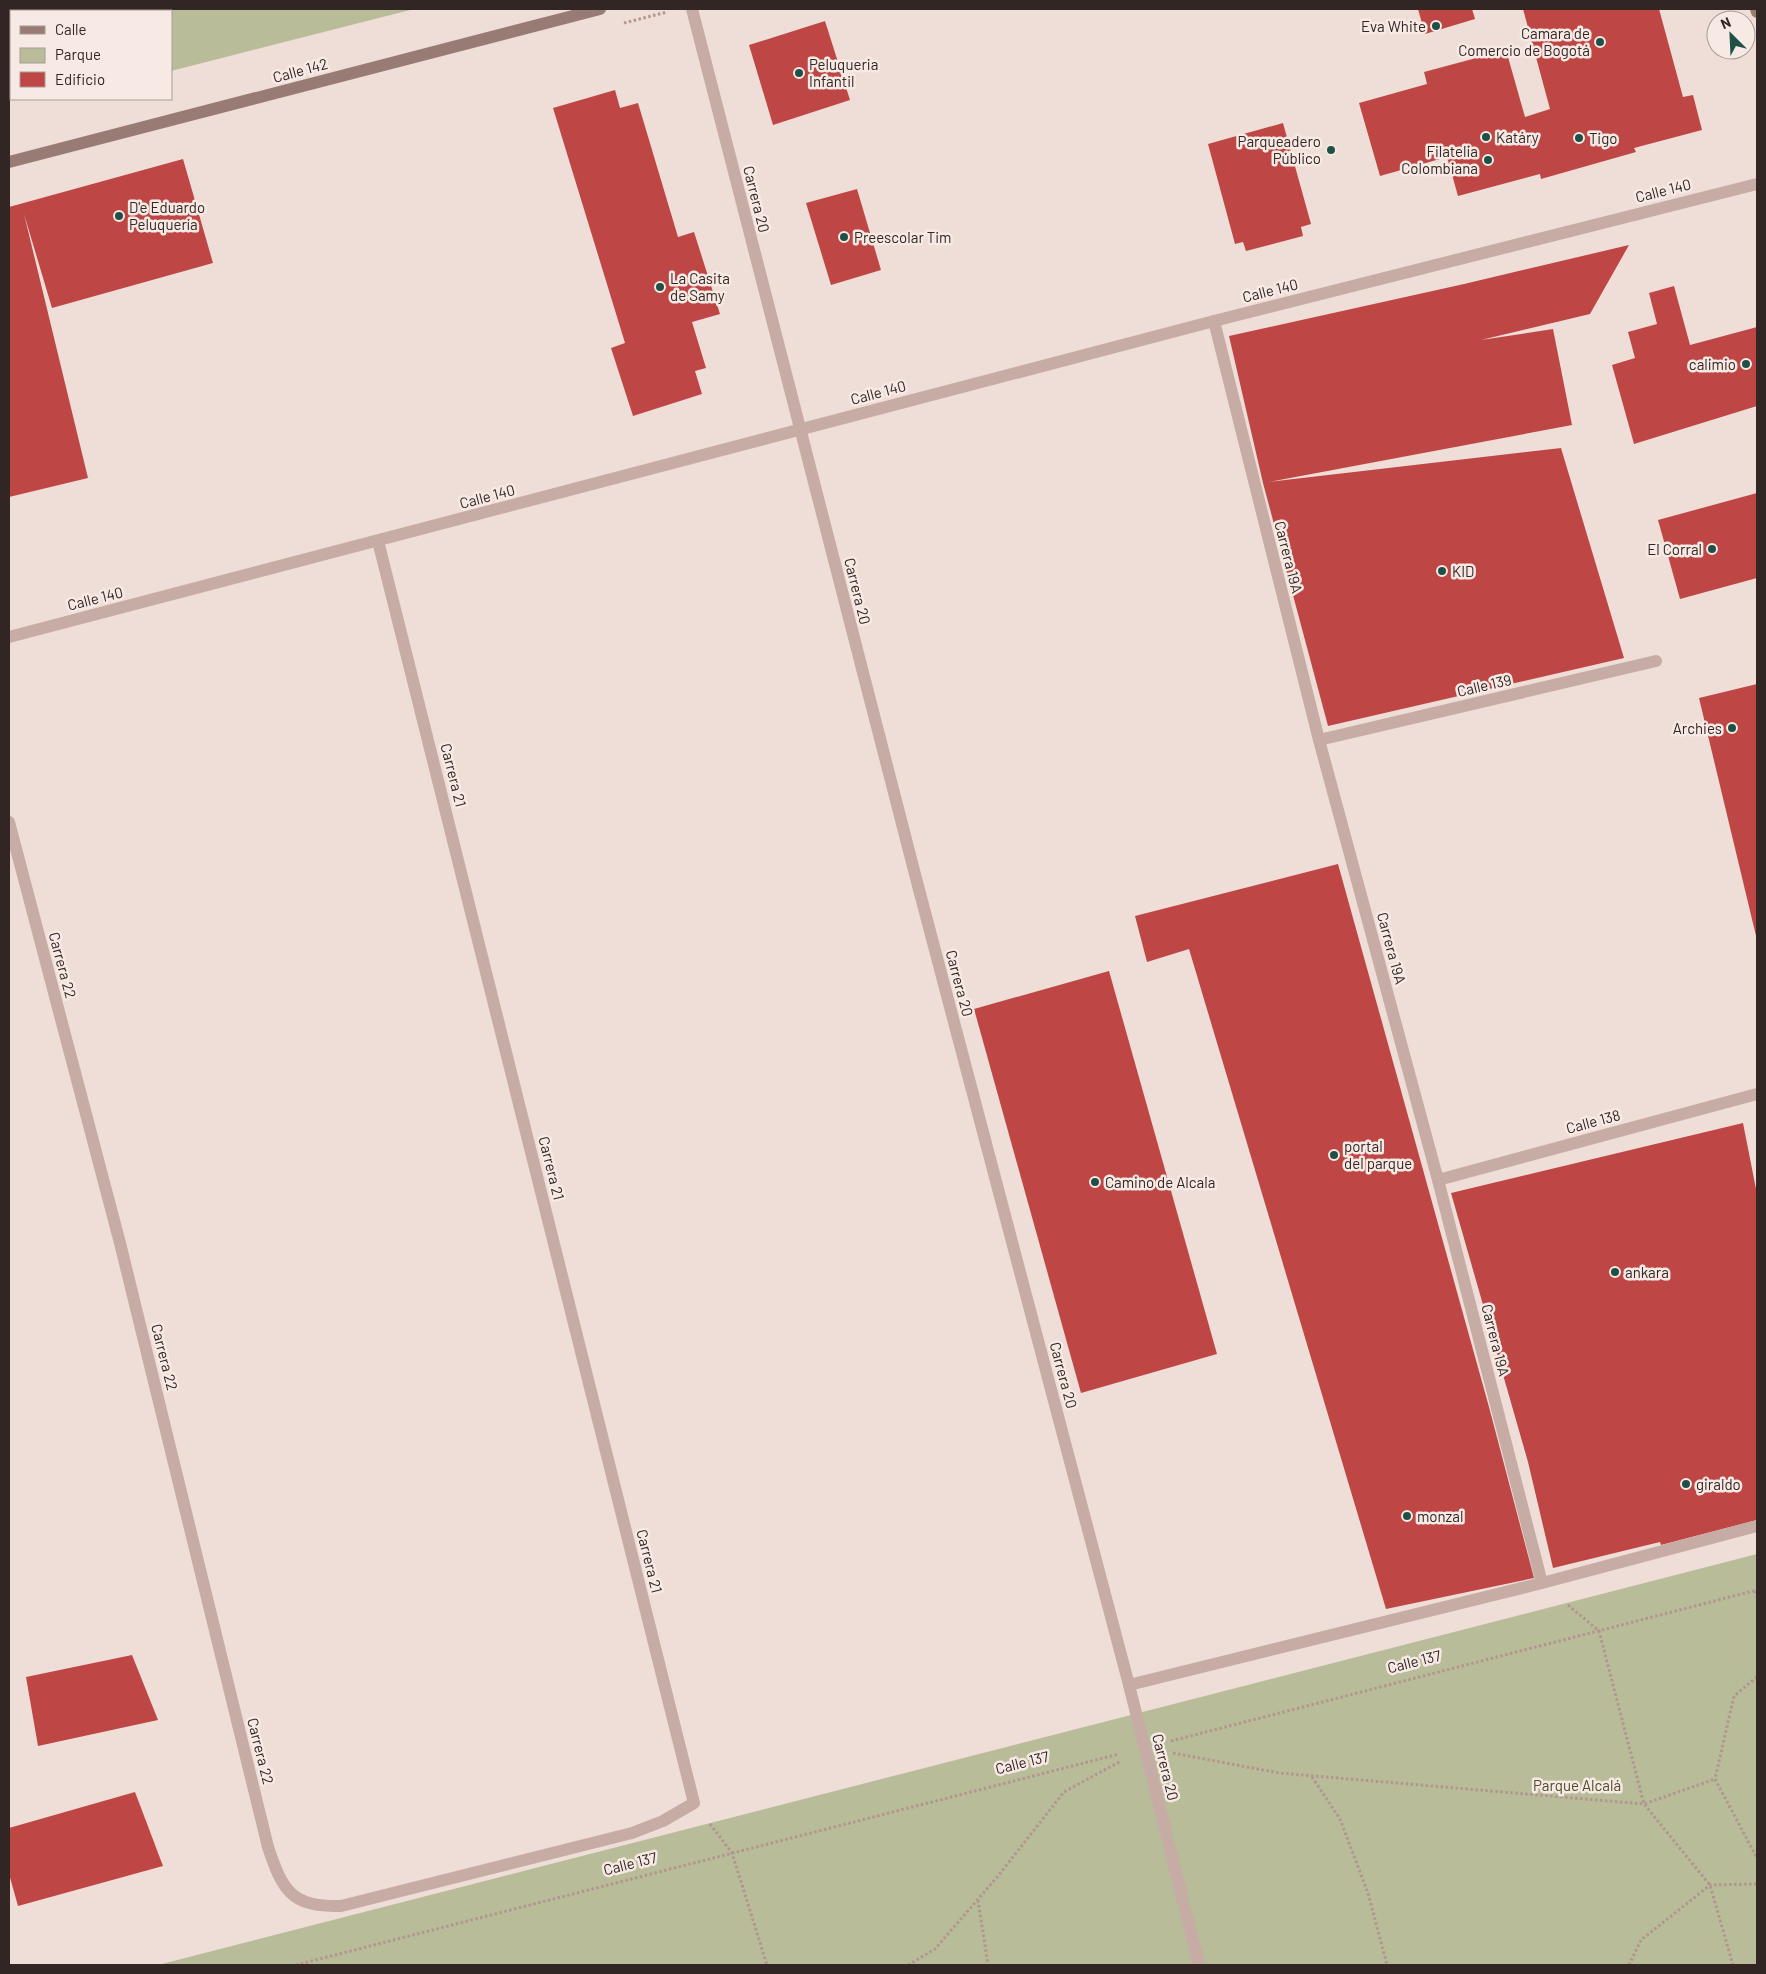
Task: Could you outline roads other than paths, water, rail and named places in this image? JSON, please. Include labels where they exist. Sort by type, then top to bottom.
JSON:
[{"type":"main road","name":"Calle 142","points":[[9,162],[600,9]]},
{"type":"street","name":"Carrera 20","points":[[692,9],[919,891],[1129,1685],[1199,1965]]},
{"type":"street","name":"Calle 140","points":[[9,637],[1214,321],[1757,184]]},
{"type":"street","name":"Carrera 19A","points":[[1214,321],[1319,740],[1438,1180],[1542,1583]]},
{"type":"street","name":"Carrera 21","points":[[378,541],[694,1803]]},
{"type":"street","name":"Calle 139","points":[[1319,740],[1656,661]]},
{"type":"street","name":"Carrera 22","points":[[9,822],[120,1243],[268,1848],[279,1878],[295,1897]]},
{"type":"street","name":"Calle 138","points":[[1438,1180],[1757,1094]]},
{"type":"street","points":[[1129,1685],[1542,1583],[1757,1526]]},
{"type":"street","name":"Calle 137","points":[[295,1897],[315,1907],[341,1906],[632,1833],[663,1821],[694,1803]]},
{"type":"place","name":"Eva White","points":[[1436,26]]},
{"type":"place","name":"Camara de Comercio de Bogotá","points":[[1600,42]]},
{"type":"place","name":"Peluqueria Infantil","points":[[799,73]]},
{"type":"place","name":"Katáry","points":[[1486,137]]},
{"type":"place","name":"Tigo","points":[[1579,138]]},
{"type":"place","name":"Parqueadero Público","points":[[1331,150]]},
{"type":"place","name":"Filatelia Colombiana","points":[[1488,160]]},
{"type":"place","name":"D'e Eduardo Peluquería","points":[[119,216]]},
{"type":"place","name":"Preescolar Tim","points":[[844,237]]},
{"type":"place","name":"La Casita de Samy","points":[[660,287]]},
{"type":"place","name":"calimio","points":[[1746,364]]},
{"type":"place","name":"El Corral","points":[[1712,549]]},
{"type":"place","name":"KID","points":[[1442,571]]},
{"type":"place","name":"Archies","points":[[1732,728]]},
{"type":"place","name":"portal del parque","points":[[1334,1155]]},
{"type":"place","name":"Camino de Alcala","points":[[1095,1182]]},
{"type":"place","name":"ankara","points":[[1615,1272]]},
{"type":"place","name":"giraldo","points":[[1686,1484]]},
{"type":"place","name":"monzal","points":[[1407,1516]]},
{"type":"park label","name":"Parque Alcalá","points":[[1577,1785]]}]
